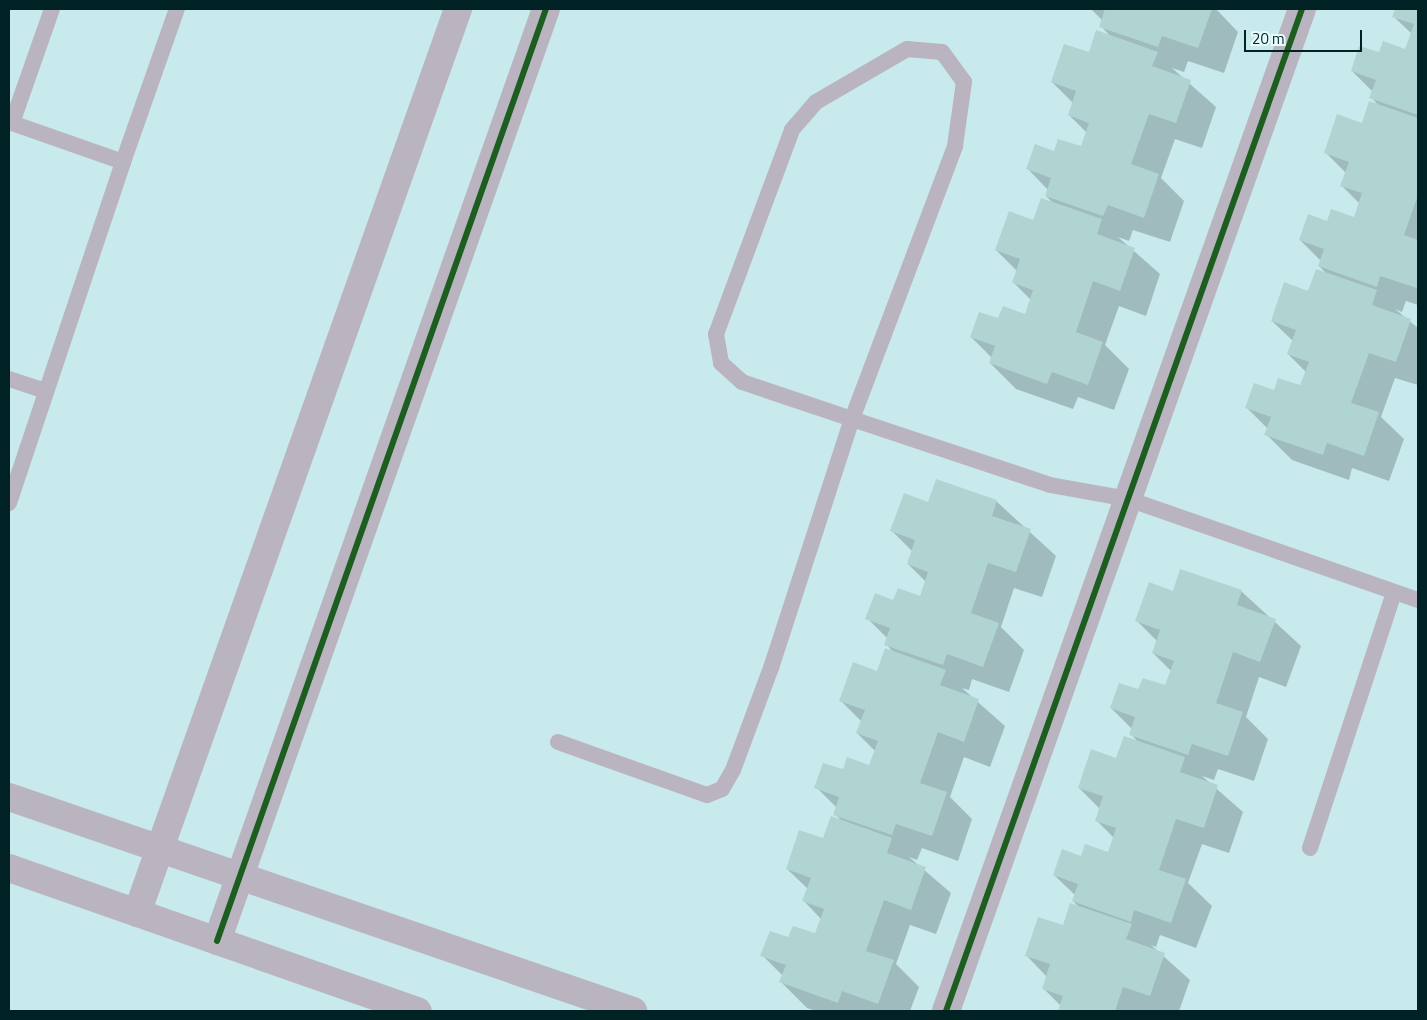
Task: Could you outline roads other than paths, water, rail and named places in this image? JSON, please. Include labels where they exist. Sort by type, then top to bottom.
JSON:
[{"type":"street","points":[[137,913],[458,9]]},
{"type":"street","points":[[217,941],[239,874],[546,9]]},
{"type":"street","points":[[946,1011],[1302,9]]},
{"type":"street","points":[[9,797],[239,874],[633,1011]]},
{"type":"street","points":[[9,868],[418,1011]]},
{"type":"lane","points":[[52,9],[10,122],[123,162]]},
{"type":"lane","points":[[9,503],[123,162],[177,9]]},
{"type":"lane","points":[[558,742],[707,795],[722,789],[733,770],[771,668],[852,418],[955,146],[964,82],[942,52],[907,49],[816,102],[792,130],[716,334],[721,363],[742,382],[852,418],[1050,485],[1128,500],[1418,600]]},
{"type":"lane","points":[[9,379],[46,391]]},
{"type":"lane","points":[[1310,848],[1394,592]]}]
